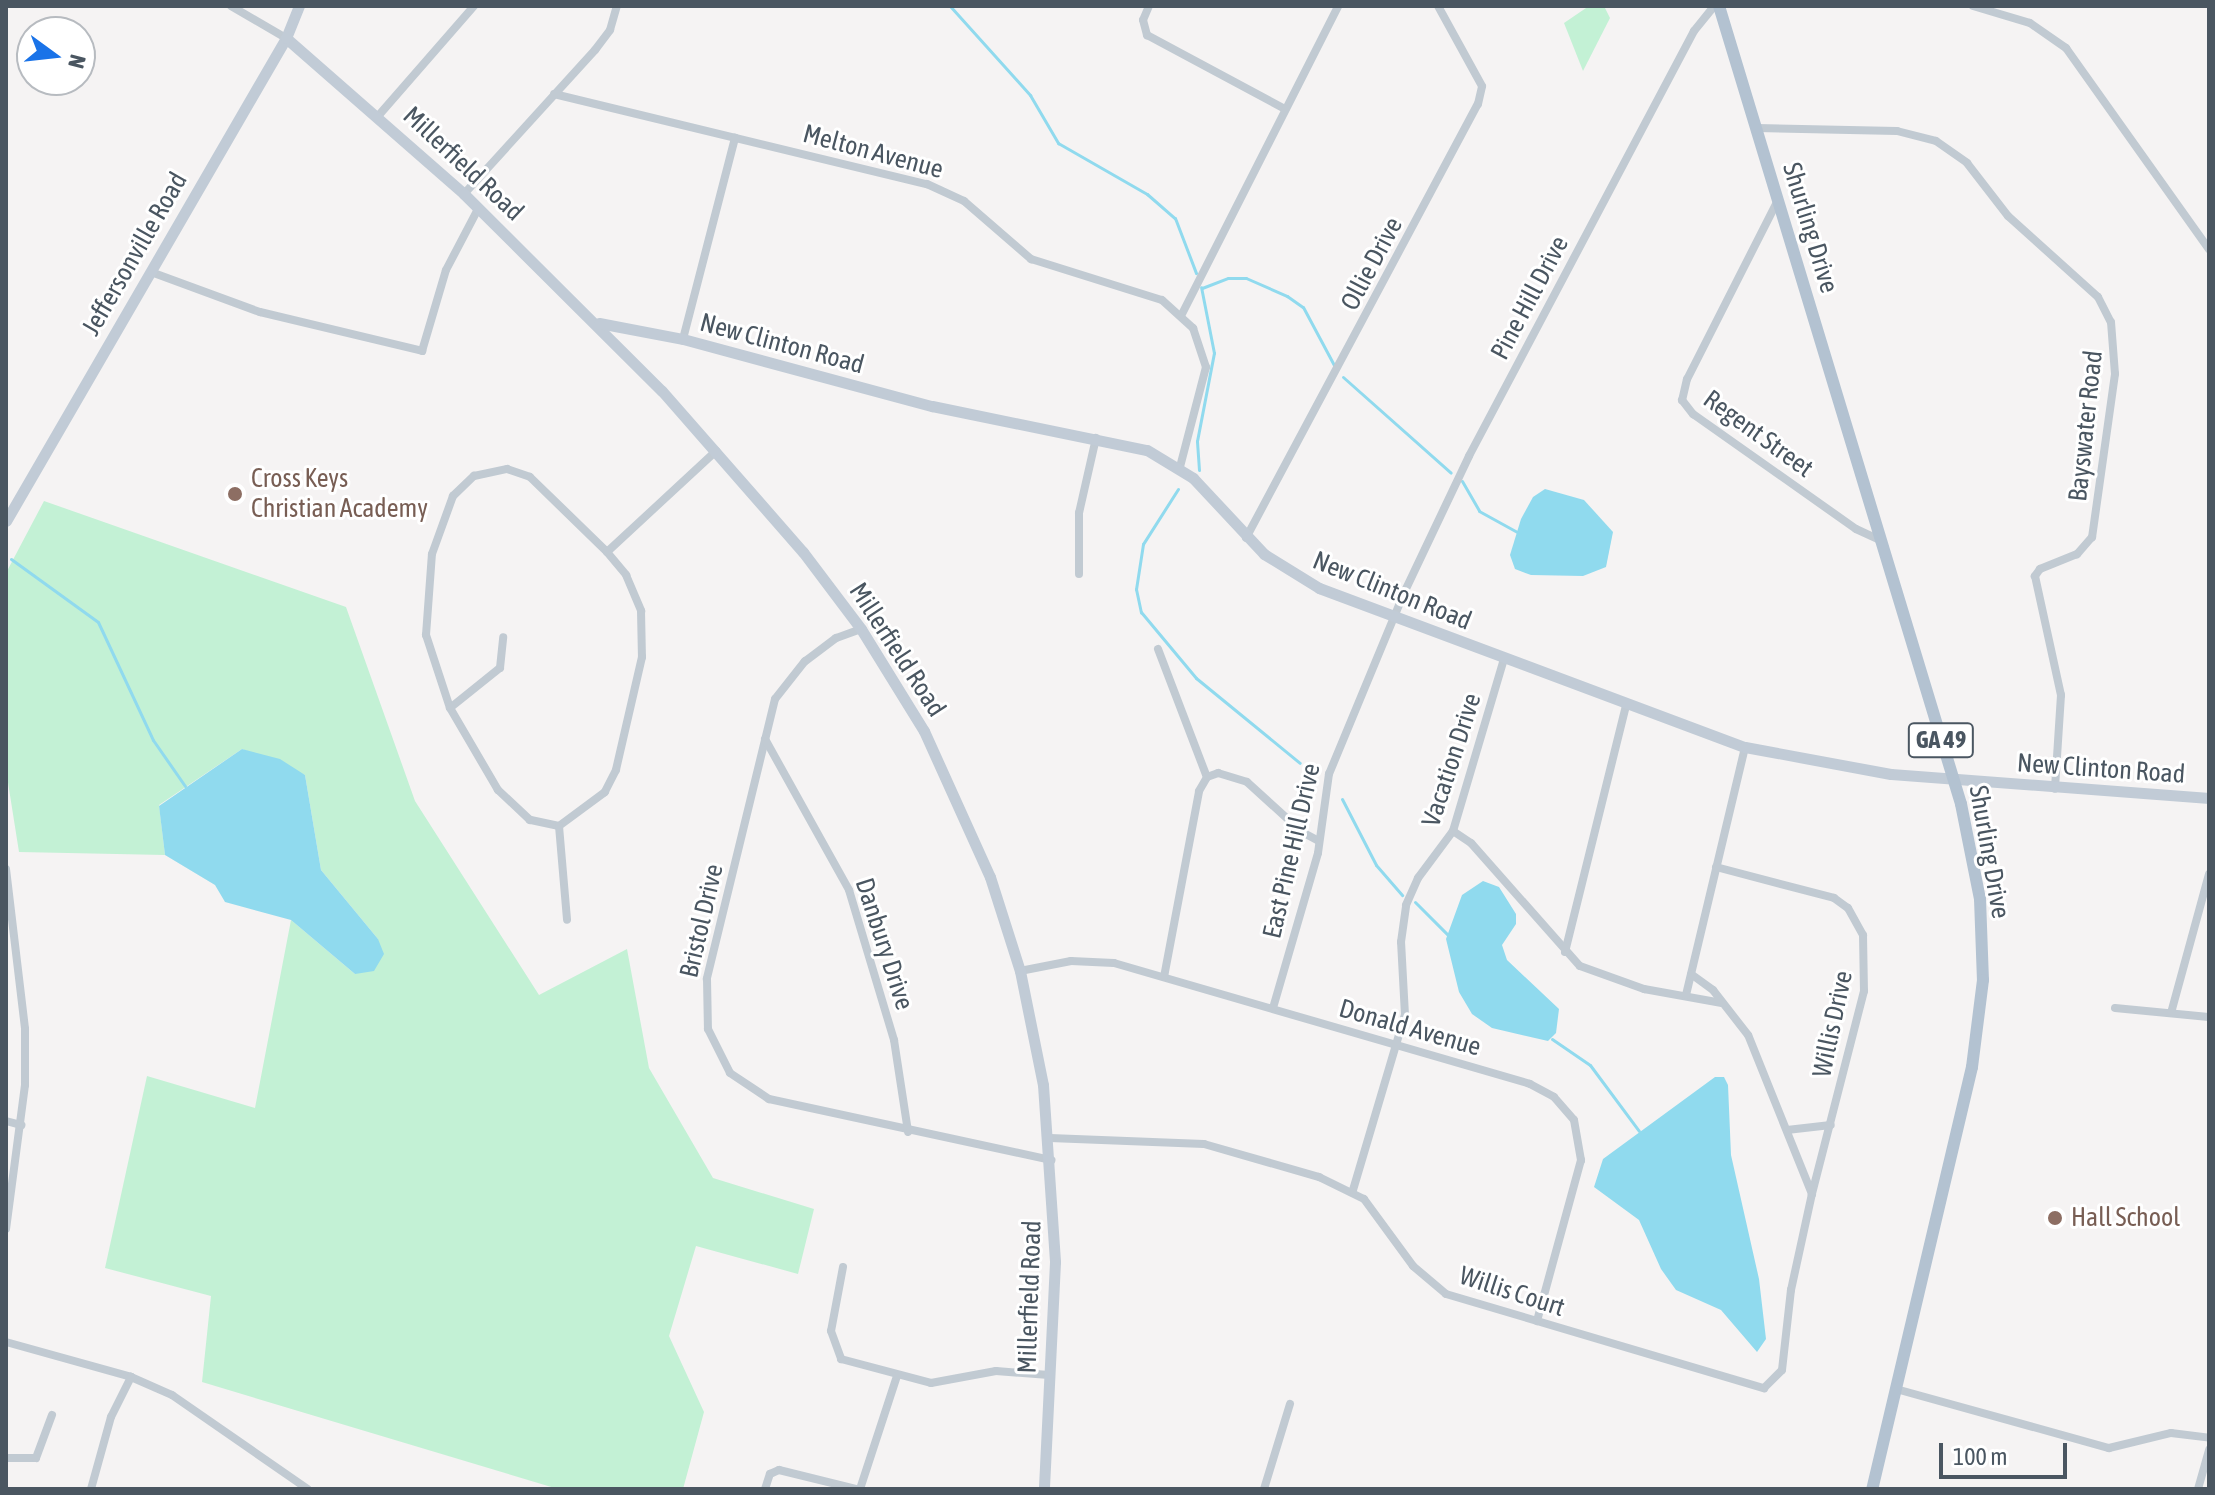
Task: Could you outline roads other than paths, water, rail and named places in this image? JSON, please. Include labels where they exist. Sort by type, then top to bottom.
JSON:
[{"type":"main road","name":"Jeffersonville Road","points":[[6,521],[286,38],[299,6]]},
{"type":"main road","name":"Shurling Drive","points":[[1717,6],[1757,128],[1953,778],[1980,899],[1978,1032],[1872,1489]]},
{"type":"main road","name":"Millerfield Road","points":[[286,38],[379,115],[599,323],[716,451],[861,629],[924,731],[961,805],[1020,971],[1050,1138],[1055,1262],[1044,1489]]},
{"type":"main road","name":"New Clinton Road","points":[[599,323],[683,339],[932,406],[1147,450],[1180,467],[1246,538],[1299,577],[1396,618],[1745,747],[1891,774],[2055,789],[2209,798]]},
{"type":"street","points":[[231,6],[286,38]]},
{"type":"street","points":[[379,115],[474,6]]},
{"type":"street","points":[[464,194],[603,40],[617,6]]},
{"type":"street","points":[[1149,6],[1143,20],[1147,35],[1285,109]]},
{"type":"street","points":[[1182,314],[1338,6]]},
{"type":"street","name":"Ollie Drive","points":[[1246,538],[1478,104],[1482,86],[1438,6]]},
{"type":"street","name":"Pine Hill Drive","points":[[1396,618],[1469,456],[1694,31],[1717,6]]},
{"type":"street","points":[[1973,6],[2030,23],[2066,48],[2209,249]]},
{"type":"street","name":"Melton Avenue","points":[[554,94],[944,190],[982,215],[1031,259],[1141,290],[1182,314],[1199,337],[1206,367],[1180,467]]},
{"type":"street","name":"Bayswater Road","points":[[1757,128],[1897,131],[1936,141],[1957,153],[2008,216],[2098,297],[2111,322],[2115,374],[2092,537],[2077,554],[2040,569],[2035,576],[2061,695],[2055,789]]},
{"type":"street","points":[[683,339],[735,138]]},
{"type":"street","name":"Regent Street","points":[[1778,199],[1687,379],[1682,400],[1705,423],[1856,529],[1880,540]]},
{"type":"street","points":[[151,272],[210,297],[422,351],[446,270],[478,209]]},
{"type":"street","points":[[1079,574],[1079,513],[1096,438]]},
{"type":"street","points":[[607,552],[716,451]]},
{"type":"street","points":[[489,470],[523,474],[607,552],[639,602],[642,657],[616,770],[605,792],[559,826],[543,825],[517,811],[498,790],[450,708],[426,635],[424,603],[432,554],[461,485],[489,470]]},
{"type":"street","name":"East Pine Hill Drive","points":[[1273,1008],[1319,841],[1333,763],[1396,618]]},
{"type":"street","name":"Bristol Drive","points":[[861,629],[836,638],[793,671],[775,699],[707,979],[706,1019],[713,1044],[730,1073],[769,1099],[908,1132],[1051,1160]]},
{"type":"street","points":[[450,708],[500,668],[503,637]]},
{"type":"street","points":[[1158,649],[1207,777]]},
{"type":"street","name":"Vacation Drive","points":[[1353,1190],[1405,1015],[1401,942],[1406,905],[1418,878],[1453,831],[1504,659]]},
{"type":"street","points":[[1565,952],[1626,705]]},
{"type":"street","name":"Danbury Drive","points":[[765,739],[849,890],[894,1040],[908,1132]]},
{"type":"street","points":[[1686,995],[1745,747]]},
{"type":"street","points":[[1164,977],[1199,791],[1207,777],[1218,773],[1247,782],[1302,832],[1319,841]]},
{"type":"street","points":[[559,826],[567,920]]},
{"type":"street","points":[[1453,831],[1471,843],[1565,952],[1611,980],[1722,1003]]},
{"type":"street","name":"Willis Drive","points":[[1716,867],[1834,898],[1860,927],[1866,978],[1791,1290],[1782,1370],[1768,1386]]},
{"type":"street","points":[[6,869],[8,921],[25,1029],[21,1125],[6,1229]]},
{"type":"street","points":[[2171,1013],[2209,874]]},
{"type":"street","name":"Donald Avenue","points":[[1020,971],[1083,960],[1164,977],[1530,1084],[1554,1097],[1574,1120],[1581,1143],[1580,1167],[1537,1321]]},
{"type":"street","points":[[1691,974],[1722,1003],[1748,1035],[1812,1194]]},
{"type":"street","points":[[2115,1008],[2209,1017]]},
{"type":"street","points":[[6,1121],[21,1125]]},
{"type":"street","points":[[1787,1130],[1831,1125]]},
{"type":"street","points":[[1050,1138],[1204,1144],[1353,1190]]},
{"type":"street","name":"Willis Court","points":[[1353,1190],[1438,1289],[1750,1386],[1768,1386]]},
{"type":"street","points":[[843,1267],[832,1321],[835,1350],[848,1362],[897,1376],[945,1384],[996,1371],[1049,1375]]},
{"type":"street","points":[[6,1342],[131,1377],[199,1411],[308,1489]]},
{"type":"street","points":[[765,1489],[770,1474],[779,1470],[858,1489],[897,1376]]},
{"type":"street","points":[[91,1489],[111,1417],[131,1377]]},
{"type":"street","points":[[1896,1389],[2109,1448],[2171,1433],[2209,1438]]},
{"type":"street","points":[[1264,1489],[1290,1404]]},
{"type":"street","points":[[6,1458],[36,1458],[52,1415]]},
{"type":"street","points":[[2198,1489],[2209,1450]]},
{"type":"water","points":[[1545,489],[1584,500],[1613,532],[1606,567],[1583,576],[1531,575],[1515,569],[1510,555],[1521,519],[1533,497]]},
{"type":"water","points":[[242,749],[280,759],[305,775],[321,870],[378,939],[384,954],[374,971],[355,974],[291,920],[225,902],[215,885],[165,855],[159,806]]},
{"type":"water","points":[[1483,881],[1499,887],[1516,914],[1516,924],[1502,945],[1507,960],[1559,1009],[1556,1033],[1548,1041],[1492,1028],[1472,1014],[1459,992],[1446,939],[1462,895]]},
{"type":"water","points":[[1715,1077],[1724,1077],[1728,1085],[1731,1155],[1759,1279],[1766,1339],[1757,1352],[1721,1310],[1676,1290],[1661,1269],[1639,1220],[1594,1187],[1603,1159]]},
{"type":"waterway","points":[[950,6],[1030,95],[1058,143],[1147,194],[1175,218],[1196,273]]},
{"type":"waterway","points":[[1202,288],[1228,278],[1246,278],[1287,296],[1303,307],[1334,365]]},
{"type":"waterway","points":[[1199,470],[1197,441],[1214,353],[1201,287]]},
{"type":"waterway","points":[[1343,377],[1451,473]]},
{"type":"waterway","points":[[1462,481],[1479,511],[1517,532]]},
{"type":"waterway","points":[[1178,489],[1143,544],[1136,589],[1141,612],[1196,678],[1300,763]]},
{"type":"waterway","points":[[11,559],[98,622],[153,740],[185,786]]},
{"type":"waterway","points":[[1342,799],[1376,865],[1402,895]]},
{"type":"waterway","points":[[1415,902],[1447,934]]},
{"type":"waterway","points":[[1552,1039],[1590,1065],[1639,1131]]},
{"type":"place","name":"Cross Keys Christian Academy","points":[[235,494]]},
{"type":"place","name":"Hall School","points":[[2055,1218]]}]
